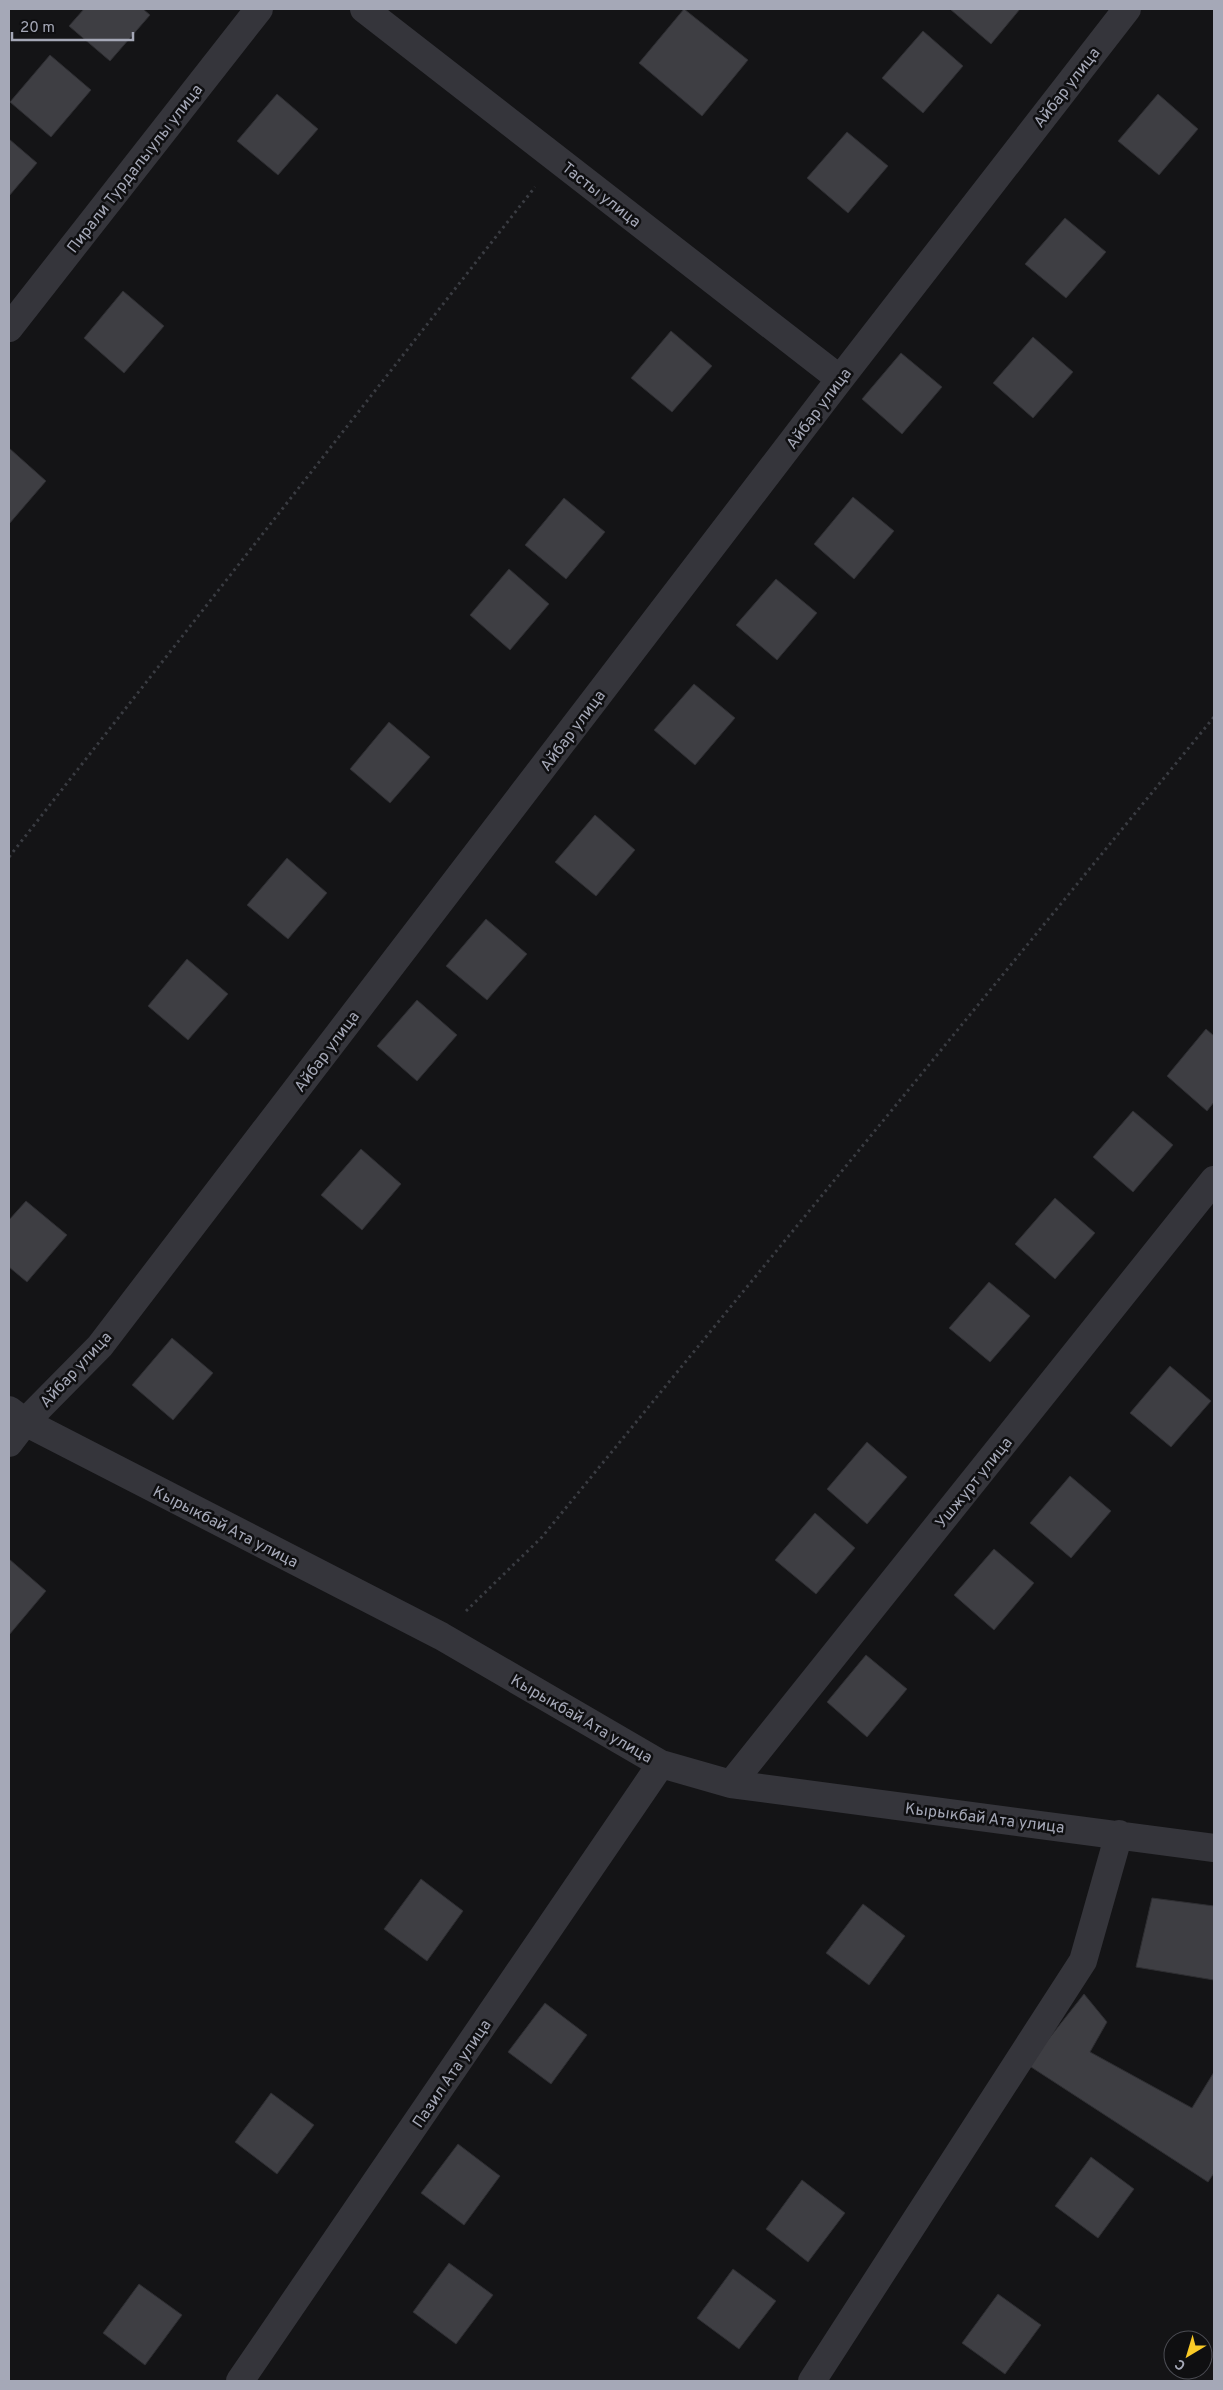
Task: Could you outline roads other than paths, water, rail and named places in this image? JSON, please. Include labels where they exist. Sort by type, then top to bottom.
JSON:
[{"type":"street","name":"Пирали Турдалыулы улица","points":[[9,328],[259,9]]},
{"type":"street","name":"Тасты улица","points":[[364,9],[840,379]]},
{"type":"street","name":"Айбар улица","points":[[14,1425],[100,1346],[840,379],[1126,9]]},
{"type":"street","name":"Ушжурт улица","points":[[731,1784],[1214,1180]]},
{"type":"street","name":"Кырыкбай Ата улица","points":[[14,1425],[441,1636],[661,1764],[731,1784],[1214,1848]]},
{"type":"street","name":"Пазил Ата улица","points":[[240,2381],[661,1764]]},
{"type":"street","points":[[812,2381],[1083,1961],[1118,1834]]}]
